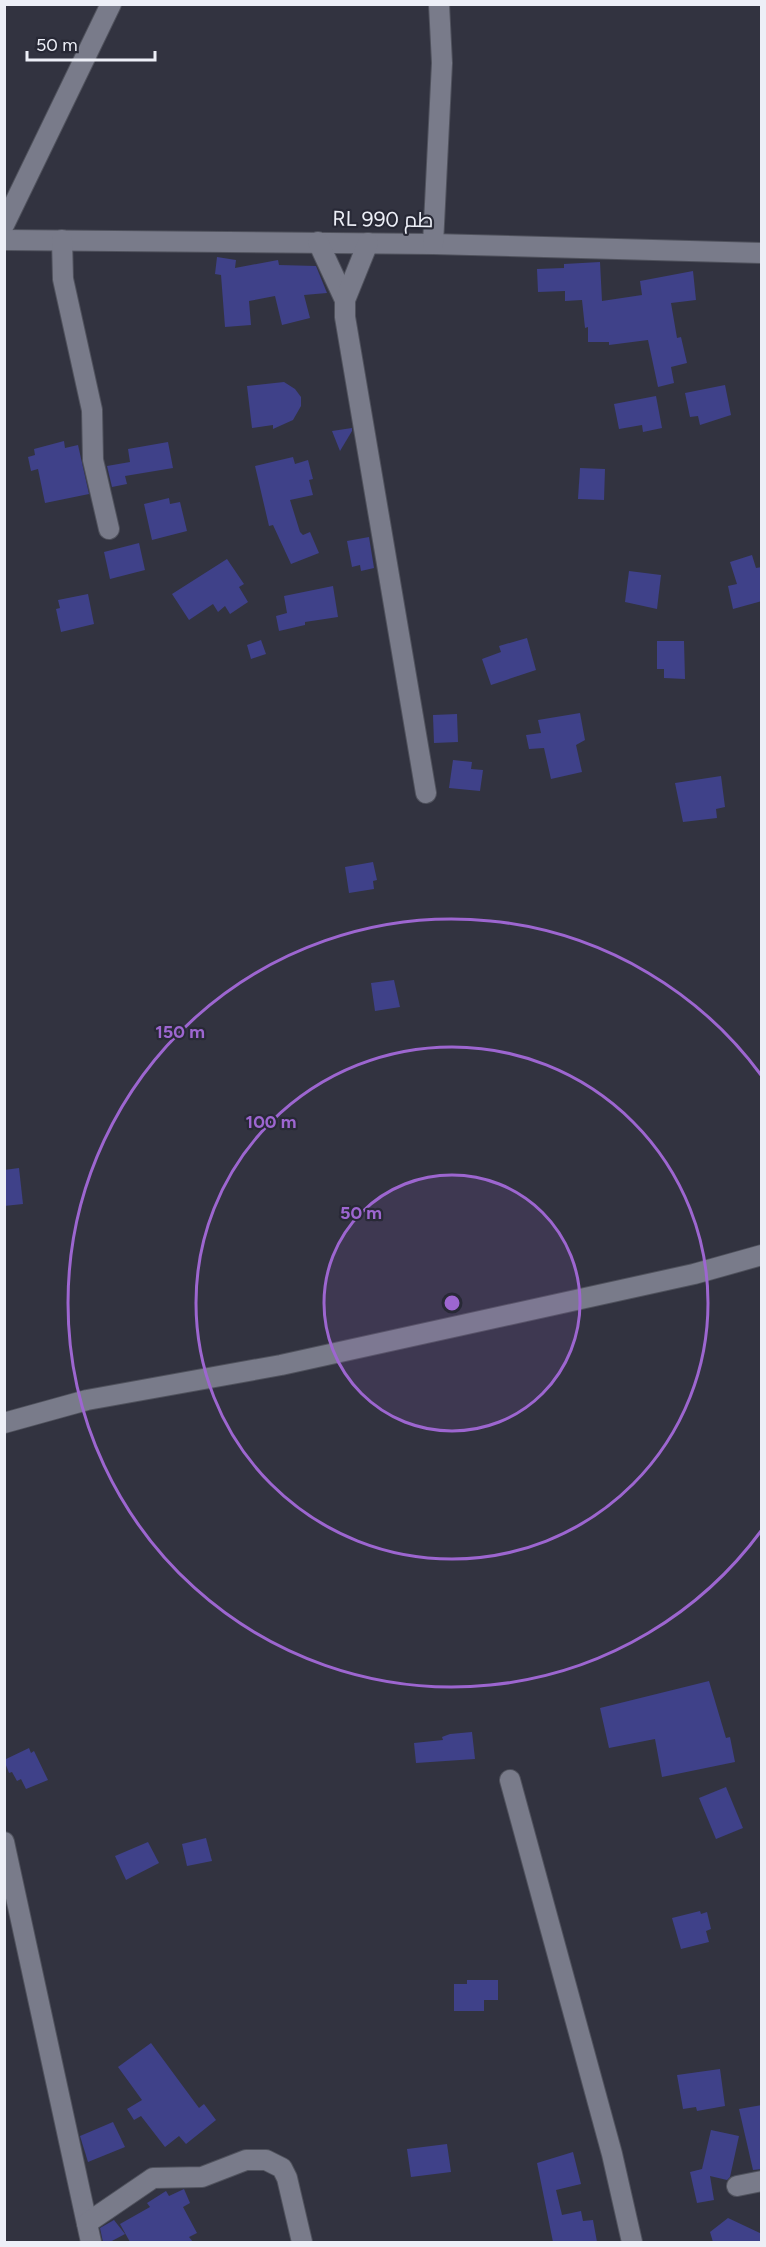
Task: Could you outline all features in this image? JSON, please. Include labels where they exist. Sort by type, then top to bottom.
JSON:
[{"type":"street","points":[[4,225],[111,4]]},
{"type":"street","points":[[434,243],[441,87],[440,4]]},
{"type":"street","name":"RL طم 990","points":[[4,240],[434,243],[762,253]]},
{"type":"street","points":[[62,240],[63,279],[92,410],[93,460],[110,529]]},
{"type":"street","points":[[318,242],[345,300],[354,373],[397,611],[426,793]]},
{"type":"street","points":[[345,300],[368,243]]},
{"type":"street","points":[[4,1423],[87,1400],[281,1365],[694,1274],[762,1255]]},
{"type":"street","points":[[510,1779],[612,2154],[632,2242]]},
{"type":"street","points":[[4,1842],[91,2242]]},
{"type":"street","points":[[87,2223],[153,2178],[202,2177],[246,2160],[266,2160],[282,2168],[287,2178],[302,2242]]},
{"type":"street","points":[[737,2186],[762,2181]]},
{"type":"building","points":[[217,257],[236,260],[235,268],[278,260],[279,265],[316,266],[327,293],[304,295],[310,318],[282,325],[275,296],[249,301],[251,325],[225,327],[221,275],[215,274]]},
{"type":"building","points":[[600,262],[602,301],[642,295],[640,281],[693,271],[696,300],[671,303],[677,338],[681,337],[687,363],[671,367],[674,383],[658,387],[648,340],[609,345],[609,342],[588,342],[588,327],[585,328],[582,300],[565,301],[565,291],[538,292],[537,269],[564,268],[564,264]]},
{"type":"building","points":[[284,382],[295,389],[301,397],[301,406],[293,420],[273,429],[273,425],[252,428],[247,386]]},
{"type":"building","points":[[725,385],[731,415],[700,425],[698,416],[690,417],[685,393]]},
{"type":"building","points":[[656,396],[662,428],[643,432],[642,425],[619,429],[614,404]]},
{"type":"building","points":[[352,428],[352,431],[340,451],[332,431]]},
{"type":"building","points":[[64,441],[65,448],[78,445],[89,494],[45,503],[38,469],[31,471],[28,457],[35,455],[34,449]]},
{"type":"building","points":[[168,442],[173,468],[125,476],[127,484],[112,487],[107,466],[130,462],[128,449]]},
{"type":"building","points":[[293,457],[295,464],[308,460],[313,479],[309,480],[313,495],[290,500],[300,532],[303,535],[310,532],[319,553],[291,564],[273,525],[269,526],[255,466]]},
{"type":"building","points":[[580,468],[605,469],[604,500],[578,499]]},
{"type":"building","points":[[169,498],[170,504],[180,502],[187,531],[152,540],[144,504]]},
{"type":"building","points":[[369,537],[374,568],[361,571],[360,565],[352,567],[347,541]]},
{"type":"building","points":[[139,543],[145,570],[110,579],[104,552]]},
{"type":"building","points":[[752,555],[756,568],[762,567],[762,601],[733,609],[728,586],[737,584],[730,562]]},
{"type":"building","points":[[227,559],[244,584],[239,587],[248,602],[230,614],[225,606],[218,612],[213,604],[189,620],[172,594]]},
{"type":"building","points":[[629,571],[661,575],[657,609],[625,602]]},
{"type":"building","points":[[333,586],[338,617],[305,622],[305,625],[279,631],[276,616],[287,613],[284,596]]},
{"type":"building","points":[[88,594],[94,624],[61,632],[56,609],[60,608],[58,600]]},
{"type":"building","points":[[527,638],[536,670],[491,685],[482,659],[501,652],[499,646]]},
{"type":"building","points":[[261,640],[266,654],[251,659],[247,645]]},
{"type":"building","points":[[657,641],[684,641],[685,679],[664,678],[664,669],[657,669]]},
{"type":"building","points":[[580,713],[585,740],[576,745],[582,772],[551,779],[544,748],[529,749],[526,735],[541,733],[538,720]]},
{"type":"building","points":[[457,714],[458,742],[434,743],[433,715]]},
{"type":"building","points":[[453,760],[472,762],[471,769],[483,770],[480,791],[449,788]]},
{"type":"building","points":[[721,776],[725,807],[716,809],[717,818],[683,822],[675,783]]},
{"type":"building","points":[[373,862],[377,880],[373,881],[374,889],[349,893],[345,867]]},
{"type":"building","points":[[394,980],[400,1007],[375,1011],[371,983]]},
{"type":"building","points":[[19,1168],[23,1204],[4,1206],[4,1170]]},
{"type":"building","points":[[709,1681],[726,1738],[730,1737],[735,1762],[662,1777],[655,1739],[609,1748],[600,1708]]},
{"type":"building","points":[[472,1732],[475,1759],[416,1763],[414,1743],[443,1740],[442,1737],[450,1734]]},
{"type":"building","points":[[29,1748],[31,1753],[34,1751],[48,1780],[26,1789],[21,1779],[17,1781],[12,1772],[9,1773],[4,1760]]},
{"type":"building","points":[[726,1787],[743,1828],[716,1839],[699,1798]]},
{"type":"building","points":[[206,1838],[212,1861],[187,1866],[182,1844]]},
{"type":"building","points":[[148,1842],[159,1863],[126,1880],[115,1856]]},
{"type":"building","points":[[700,1911],[701,1914],[707,1912],[711,1929],[706,1931],[709,1942],[681,1949],[672,1918]]},
{"type":"building","points":[[467,1980],[498,1980],[498,2000],[484,2000],[484,2011],[454,2011],[454,1984],[467,1984]]},
{"type":"building","points":[[151,2043],[199,2108],[204,2104],[216,2120],[186,2144],[179,2136],[165,2147],[141,2116],[134,2120],[127,2109],[142,2100],[118,2067]]},
{"type":"building","points":[[720,2069],[725,2106],[697,2111],[696,2107],[683,2109],[677,2075]]},
{"type":"building","points":[[762,2105],[762,2169],[753,2170],[739,2109]]},
{"type":"building","points":[[113,2122],[125,2147],[88,2162],[80,2136]]},
{"type":"building","points":[[711,2130],[739,2136],[730,2177],[727,2180],[710,2176],[714,2200],[697,2203],[690,2172],[702,2169]]},
{"type":"building","points":[[447,2144],[451,2172],[411,2177],[407,2149]]},
{"type":"building","points":[[573,2152],[581,2184],[556,2190],[562,2215],[581,2211],[583,2221],[593,2220],[597,2242],[553,2242],[537,2163]]},
{"type":"building","points":[[184,2189],[190,2203],[183,2207],[197,2233],[189,2237],[193,2242],[130,2242],[120,2224],[150,2207],[147,2203],[166,2191],[169,2196]]},
{"type":"building","points":[[728,2218],[762,2234],[762,2242],[713,2242],[710,2232]]},
{"type":"building","points":[[114,2220],[125,2234],[110,2242],[103,2242],[100,2228]]}]
